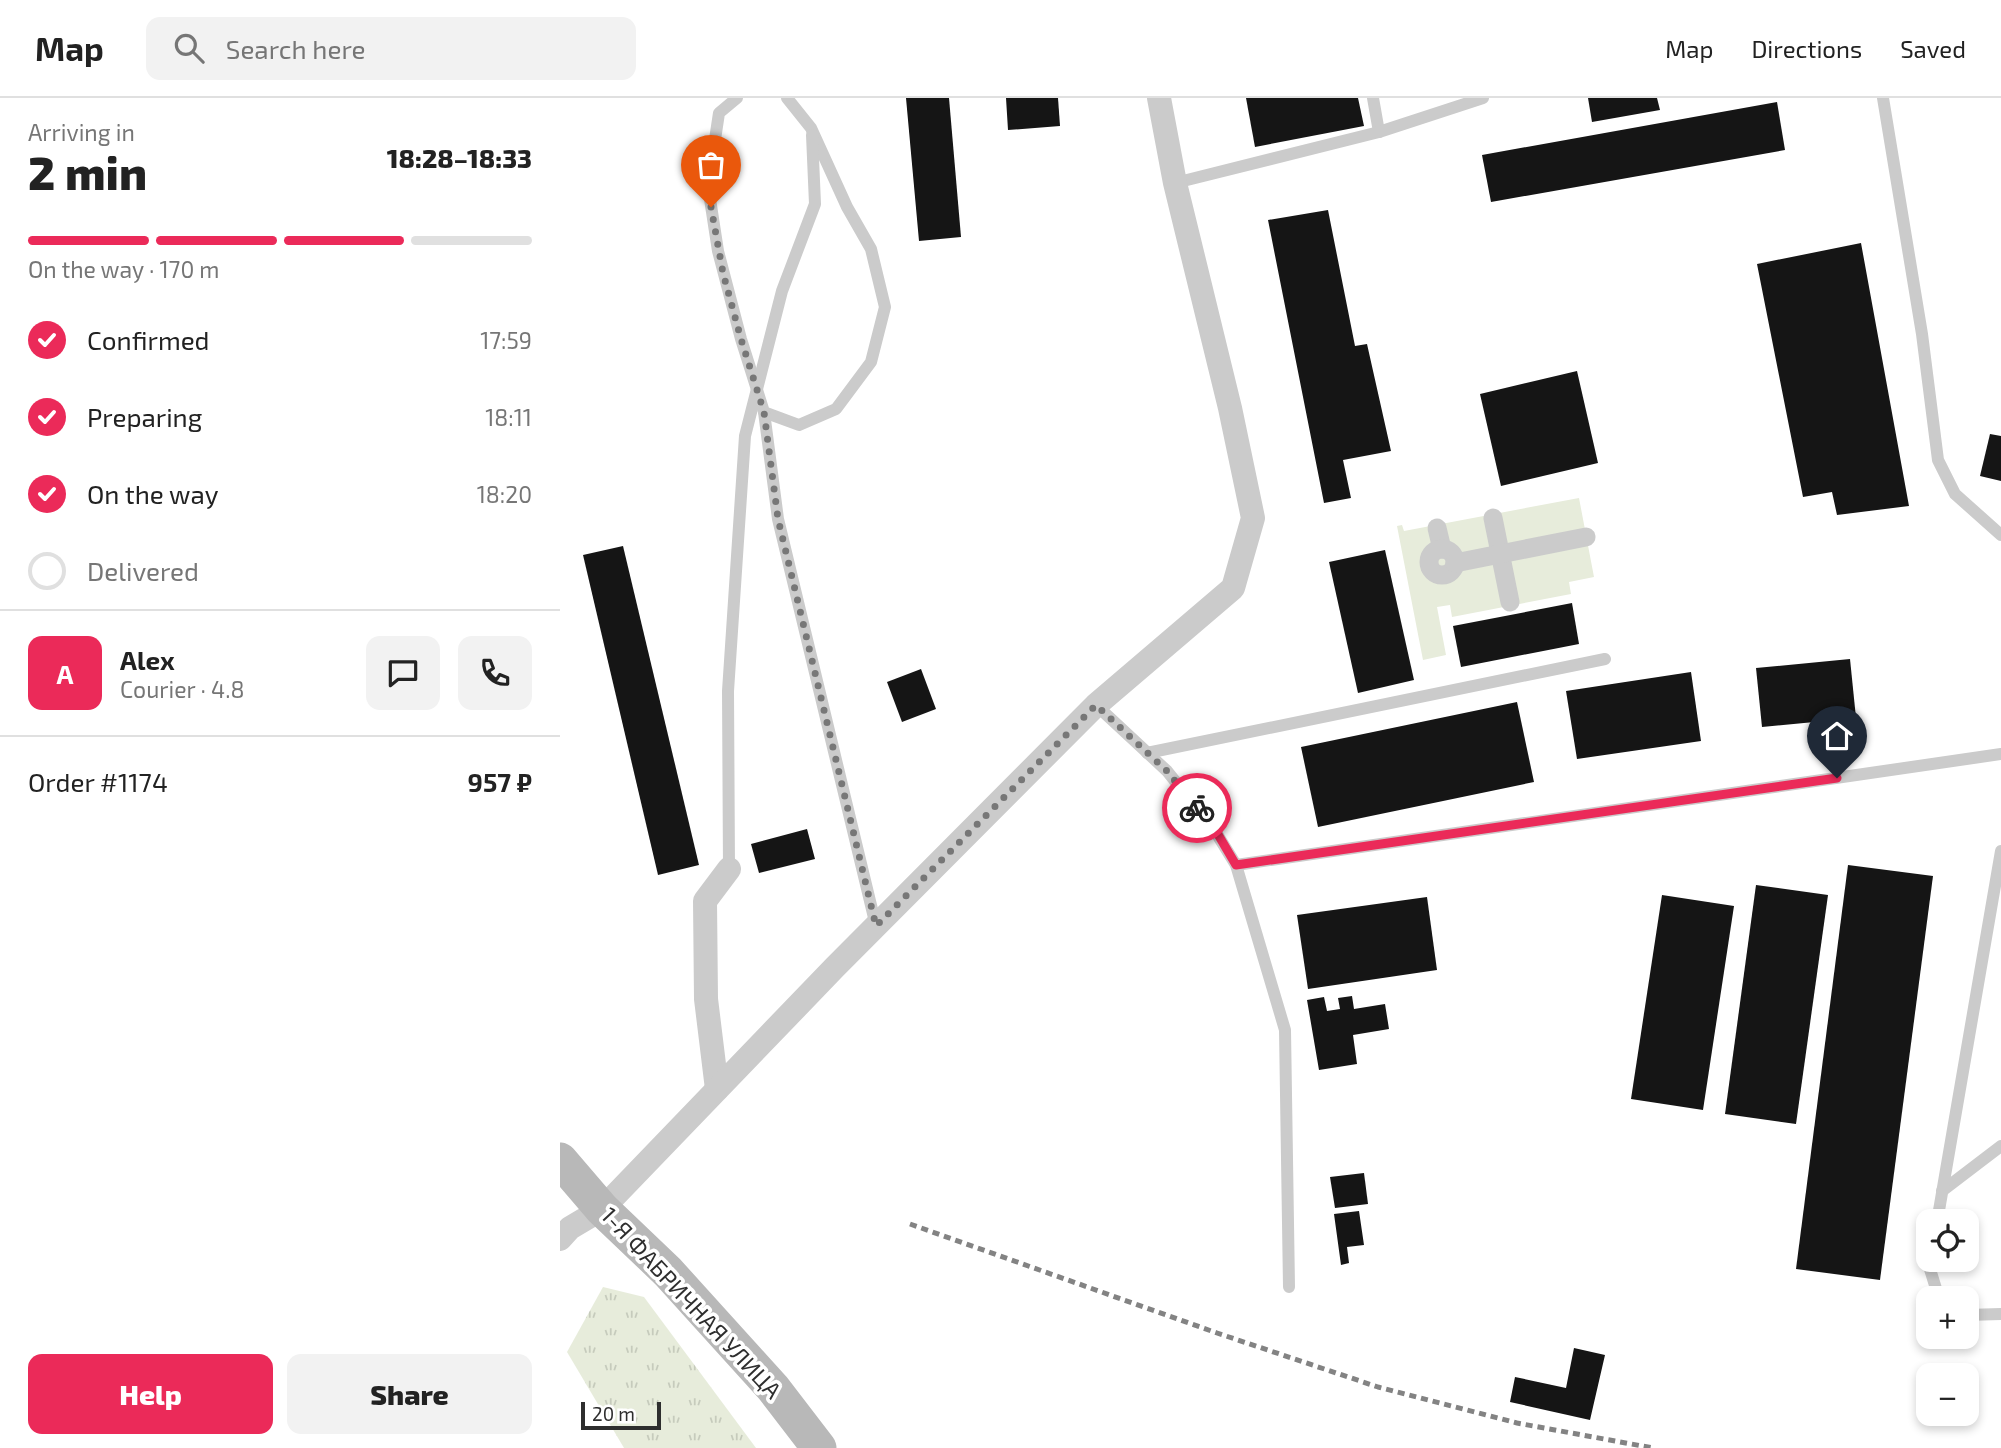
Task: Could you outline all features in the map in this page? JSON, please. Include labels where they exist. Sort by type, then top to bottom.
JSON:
[{"type":"main road","name":"1-Я ФАБРИЧНАЯ УЛИЦА","points":[[560,1160],[603,1209],[668,1272],[773,1388],[819,1448]]},
{"type":"street","points":[[560,1239],[570,1228],[603,1209],[876,926],[1096,705],[1233,588],[1253,518],[1230,408],[1175,183],[1159,98]]},
{"type":"street","points":[[1493,518],[1510,603]]},
{"type":"street","points":[[1437,528],[1449,556],[1500,554],[1586,537]]},
{"type":"street","points":[[717,1089],[706,999],[705,901],[729,869]]},
{"type":"lane","points":[[737,98],[719,113],[708,186],[718,251],[764,412],[778,519],[876,926]]},
{"type":"lane","points":[[764,412],[799,425],[836,409],[871,362],[885,307],[871,248],[847,207],[811,128],[787,98]]},
{"type":"lane","points":[[1373,98],[1379,132]]},
{"type":"lane","points":[[1175,183],[1379,132],[1483,98]]},
{"type":"lane","points":[[1883,98],[1920,321],[1938,460],[1955,494],[2001,535]]},
{"type":"lane","points":[[729,869],[729,691],[745,436],[782,291],[815,204],[811,128]]},
{"type":"lane","points":[[1147,752],[1605,659]]},
{"type":"lane","points":[[1096,705],[1167,771],[1216,831],[1236,865],[1285,1030],[1289,1287]]},
{"type":"lane","points":[[1236,865],[2001,754]]},
{"type":"lane","points":[[1939,1209],[2001,851]]},
{"type":"lane","points":[[1942,1191],[2001,1146]]},
{"type":"lane","points":[[1979,1315],[2001,1314]]},
{"type":"green space","points":[[1579,498],[1594,577],[1569,582],[1571,594],[1452,617],[1450,605],[1437,607],[1446,655],[1423,660],[1397,526],[1402,525],[1404,531]]},
{"type":"green space","points":[[603,1287],[644,1297],[756,1448],[624,1448],[567,1352]]},
{"type":"building","points":[[906,98],[949,98],[961,237],[919,241]]},
{"type":"building","points":[[1006,98],[1058,98],[1060,126],[1008,130]]},
{"type":"building","points":[[1246,98],[1358,98],[1364,126],[1255,147]]},
{"type":"building","points":[[1588,98],[1657,98],[1660,110],[1592,122]]},
{"type":"building","points":[[1777,102],[1785,150],[1491,202],[1482,155]]},
{"type":"building","points":[[1328,210],[1355,346],[1367,344],[1391,451],[1343,460],[1351,498],[1324,503],[1268,220]]},
{"type":"building","points":[[1861,243],[1909,506],[1837,515],[1832,492],[1803,497],[1757,264]]},
{"type":"building","points":[[1577,371],[1598,463],[1501,486],[1480,394]]},
{"type":"building","points":[[1990,434],[2001,436],[2001,481],[1980,476]]},
{"type":"building","points":[[623,546],[699,865],[658,875],[583,555]]},
{"type":"building","points":[[1385,550],[1414,680],[1358,693],[1329,562]]},
{"type":"building","points":[[1572,603],[1579,644],[1461,667],[1453,626]]},
{"type":"building","points":[[1850,659],[1856,718],[1762,727],[1756,668]]},
{"type":"building","points":[[921,669],[936,709],[902,722],[887,682]]},
{"type":"building","points":[[1691,672],[1701,741],[1577,759],[1566,691]]},
{"type":"building","points":[[1517,702],[1534,782],[1318,827],[1301,747]]},
{"type":"building","points":[[807,829],[815,859],[759,873],[751,844]]},
{"type":"building","points":[[1848,865],[1933,876],[1880,1280],[1796,1269]]},
{"type":"building","points":[[1756,885],[1828,895],[1796,1124],[1725,1114]]},
{"type":"building","points":[[1662,895],[1734,906],[1703,1110],[1631,1099]]},
{"type":"building","points":[[1427,897],[1437,970],[1308,989],[1297,915]]},
{"type":"building","points":[[1352,996],[1354,1009],[1385,1004],[1389,1029],[1353,1035],[1357,1064],[1319,1070],[1307,1000],[1324,997],[1327,1011],[1340,1009],[1338,998]]},
{"type":"building","points":[[1364,1173],[1368,1204],[1335,1208],[1330,1177]]},
{"type":"building","points":[[1359,1211],[1364,1245],[1347,1247],[1349,1263],[1341,1265],[1334,1214]]},
{"type":"building","points":[[1574,1348],[1605,1355],[1590,1420],[1510,1402],[1515,1377],[1566,1388]]},
{"type":"railway","points":[[910,1224],[1378,1387],[1517,1423],[1653,1448]]},
{"type":"way so far","points":[[711,207],[723,273],[764,412],[778,519],[876,926],[1096,705],[1167,771],[1197,808]]},
{"type":"route","points":[[1197,808],[1216,831],[1236,865],[1837,778]]}]
